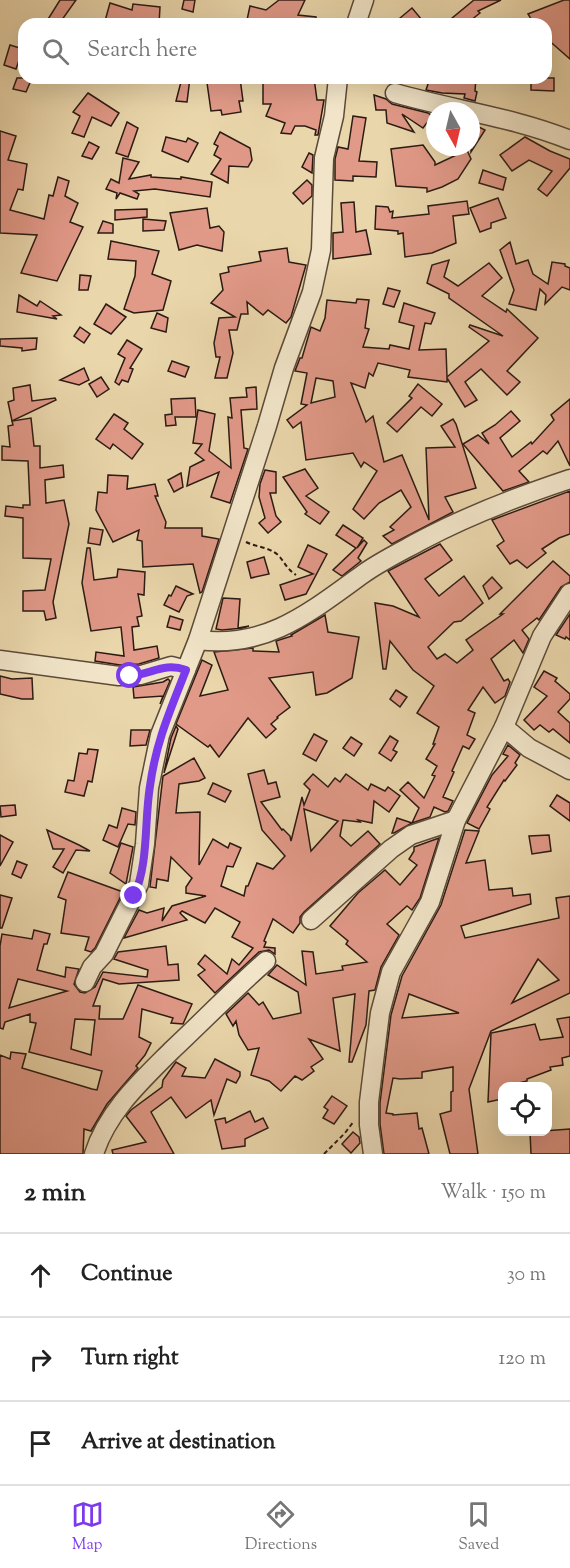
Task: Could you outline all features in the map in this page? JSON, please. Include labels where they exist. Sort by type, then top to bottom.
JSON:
[{"type":"street","points":[[358,18],[364,0]]},
{"type":"street","points":[[85,982],[92,967],[104,954],[140,884],[149,788],[167,715],[198,640],[284,368],[312,292],[322,234],[324,158],[334,116],[337,84]]},
{"type":"street","points":[[395,93],[429,103],[505,118],[570,140]]},
{"type":"street","points":[[198,640],[231,640],[271,633],[315,608],[381,563],[425,539],[570,479]]},
{"type":"street","points":[[374,1154],[369,1125],[369,1102],[380,1013],[391,972],[430,903],[456,820],[504,727],[542,636],[570,593]]},
{"type":"street","points":[[0,660],[119,676],[141,675],[171,666],[186,670]]},
{"type":"street","points":[[504,727],[529,748],[570,770]]},
{"type":"street","points":[[311,920],[411,835],[456,820]]},
{"type":"street","points":[[94,1154],[118,1107],[132,1094],[147,1073],[266,961]]},
{"type":"path","points":[[233,530],[247,543],[265,548],[278,556],[286,568],[296,575]]},
{"type":"path","points":[[324,1154],[369,1102]]},
{"type":"building","points":[[60,0],[76,0],[63,18],[49,18]]},
{"type":"building","points":[[184,0],[195,0],[193,12],[182,9]]},
{"type":"building","points":[[279,0],[305,0],[298,15],[316,18],[247,18],[250,6],[266,10]]},
{"type":"building","points":[[474,0],[501,0],[478,11],[480,13],[474,18],[452,18]]},
{"type":"building","points":[[564,0],[570,0],[570,59],[552,43],[552,18],[530,18],[528,14]]},
{"type":"building","points":[[110,3],[132,10],[133,4],[160,7],[159,18],[106,18]]},
{"type":"building","points":[[412,8],[420,18],[400,18]]},
{"type":"building","points":[[10,45],[18,47],[16,69],[4,65]]},
{"type":"building","points":[[17,78],[18,84],[29,84],[26,92],[13,89]]},
{"type":"building","points":[[552,78],[554,78],[554,91],[531,90],[531,84],[552,84]]},
{"type":"building","points":[[180,84],[189,84],[187,102],[176,101]]},
{"type":"building","points":[[207,84],[241,84],[243,101],[239,101],[241,112],[222,115],[221,110],[211,111]]},
{"type":"building","points":[[263,84],[315,84],[317,100],[324,100],[318,135],[315,135],[316,130],[305,126],[295,126],[291,134],[281,133],[285,123],[266,116],[271,104],[263,104]]},
{"type":"building","points":[[428,84],[476,84],[477,92],[475,101],[464,98],[465,94],[426,90]]},
{"type":"building","points":[[88,93],[119,113],[111,126],[92,117],[84,137],[72,133],[80,116],[73,112]]},
{"type":"building","points":[[374,95],[392,104],[426,112],[426,124],[423,128],[402,114],[414,132],[387,123],[386,110],[376,110]]},
{"type":"building","points":[[353,116],[366,118],[359,161],[377,162],[376,177],[353,176],[353,181],[335,180],[335,159],[338,147],[348,149]]},
{"type":"building","points":[[127,122],[138,128],[128,157],[116,153]]},
{"type":"building","points":[[480,128],[485,130],[480,138]]},
{"type":"building","points":[[0,131],[16,136],[8,160],[27,164],[23,190],[18,189],[10,210],[44,219],[49,195],[53,196],[58,177],[69,181],[65,196],[78,203],[70,222],[83,227],[57,281],[21,273],[37,235],[0,233]]},
{"type":"building","points":[[220,132],[250,148],[252,160],[248,167],[229,166],[228,183],[211,174],[221,159],[214,155],[218,146],[214,144]]},
{"type":"building","points":[[166,137],[186,142],[188,138],[198,143],[188,162],[162,151]]},
{"type":"building","points":[[525,137],[570,159],[570,168],[547,196],[538,189],[552,171],[529,160],[512,171],[500,155]]},
{"type":"building","points":[[89,142],[99,147],[92,159],[82,156]]},
{"type":"building","points":[[423,145],[426,156],[431,156],[435,165],[454,156],[470,156],[471,159],[458,179],[427,192],[427,188],[396,186],[391,149]]},
{"type":"building","points":[[309,153],[313,155],[312,173],[302,167]]},
{"type":"building","points":[[123,158],[139,162],[129,179],[151,175],[151,177],[181,179],[181,177],[212,182],[210,197],[155,189],[134,191],[139,194],[137,199],[120,193],[116,199],[117,193],[106,189],[111,179],[119,183]]},
{"type":"building","points":[[483,170],[506,178],[503,190],[479,183]]},
{"type":"building","points":[[307,180],[312,185],[312,196],[303,204],[293,193]]},
{"type":"building","points":[[498,198],[506,218],[491,223],[491,228],[480,232],[470,208]]},
{"type":"building","points":[[467,201],[469,214],[453,216],[456,243],[432,253],[405,257],[403,233],[375,229],[376,206],[388,207],[390,212],[393,211],[392,218],[429,214],[428,206]]},
{"type":"building","points":[[354,202],[356,232],[366,230],[371,254],[333,259],[333,233],[343,232],[341,203]]},
{"type":"building","points":[[207,208],[210,228],[219,226],[224,232],[222,251],[197,245],[179,250],[170,213]]},
{"type":"building","points":[[147,209],[147,217],[115,220],[115,210]]},
{"type":"building","points":[[143,219],[166,221],[164,230],[143,231]]},
{"type":"building","points":[[103,221],[113,224],[113,233],[98,233]]},
{"type":"building","points":[[111,241],[159,251],[152,274],[171,281],[163,310],[134,313],[124,309],[135,276],[136,261],[108,259]]},
{"type":"building","points":[[510,242],[516,264],[528,260],[533,274],[548,284],[552,262],[565,264],[570,268],[570,290],[562,287],[545,304],[546,295],[540,289],[536,310],[509,304],[514,290],[500,250]]},
{"type":"building","points":[[287,248],[289,262],[306,265],[291,317],[286,323],[268,310],[263,315],[247,302],[248,314],[241,314],[237,330],[229,330],[233,353],[227,378],[215,378],[220,357],[216,357],[214,343],[219,318],[235,317],[211,303],[223,290],[220,274],[229,272],[228,267],[261,261],[259,252]]},
{"type":"building","points":[[449,260],[444,277],[458,286],[489,263],[502,278],[482,296],[506,312],[507,309],[538,338],[507,371],[520,382],[507,395],[481,369],[465,382],[477,400],[465,407],[447,378],[447,382],[408,377],[410,370],[378,363],[373,376],[369,373],[365,388],[351,383],[366,422],[373,416],[384,462],[402,455],[429,520],[426,448],[455,447],[441,426],[453,419],[476,488],[445,497],[453,512],[392,544],[383,536],[394,530],[390,527],[411,507],[401,490],[379,503],[364,519],[353,509],[377,471],[364,462],[361,467],[353,453],[306,460],[301,422],[293,428],[287,420],[307,405],[301,404],[307,373],[295,371],[302,358],[311,327],[320,331],[325,318],[327,300],[356,303],[357,299],[369,300],[365,328],[369,329],[363,347],[389,349],[390,345],[409,349],[414,326],[399,322],[404,303],[435,313],[431,324],[425,323],[419,350],[446,349],[447,377],[489,341],[469,327],[470,325],[503,336],[449,298],[449,294],[427,283],[432,265]],"holes":[[[316,378],[333,381],[335,397],[311,403]]]},
{"type":"building","points":[[80,275],[91,276],[88,290],[79,290]]},
{"type":"building","points":[[388,288],[400,291],[394,307],[383,304]]},
{"type":"building","points":[[19,295],[37,306],[40,301],[61,315],[53,316],[57,319],[17,312]]},
{"type":"building","points":[[106,304],[126,317],[111,334],[94,324]]},
{"type":"building","points":[[157,313],[168,318],[166,332],[151,328]]},
{"type":"building","points":[[80,327],[90,334],[84,343],[74,336]]},
{"type":"building","points":[[37,338],[36,349],[22,351],[22,348],[0,346],[0,339]]},
{"type":"building","points":[[127,340],[142,349],[130,368],[133,369],[128,382],[122,380],[119,385],[115,382],[125,358],[118,354]]},
{"type":"building","points":[[172,361],[189,367],[185,377],[168,371]]},
{"type":"building","points":[[84,368],[89,380],[79,385],[60,380]]},
{"type":"building","points":[[101,377],[109,389],[97,397],[89,384]]},
{"type":"building","points":[[418,384],[442,404],[432,416],[421,407],[397,432],[387,423],[412,398],[409,396]]},
{"type":"building","points":[[30,385],[32,401],[55,398],[56,400],[12,421],[8,402],[14,400],[13,388]]},
{"type":"building","points":[[256,387],[257,409],[241,410],[244,448],[248,449],[230,503],[211,497],[219,472],[187,486],[190,467],[204,460],[195,453],[202,444],[193,443],[198,410],[215,414],[209,451],[231,468],[228,417],[232,418],[230,398],[247,397],[246,388]]},
{"type":"building","points":[[195,398],[196,417],[175,417],[176,425],[166,426],[165,415],[172,414],[171,399]]},
{"type":"building","points":[[570,399],[570,466],[558,441],[547,454],[543,451],[519,471],[529,482],[503,491],[463,444],[478,435],[489,444],[482,433],[511,411],[520,421],[500,438],[512,457],[531,442],[532,444],[554,420],[551,415]]},
{"type":"building","points":[[114,414],[128,423],[124,429],[143,444],[132,459],[113,444],[110,449],[96,439]]},
{"type":"building","points":[[31,418],[34,446],[40,446],[40,468],[63,465],[64,477],[45,480],[46,503],[64,500],[69,524],[53,602],[56,618],[46,620],[44,611],[23,611],[23,591],[45,590],[51,559],[23,558],[23,518],[5,516],[6,506],[23,508],[23,505],[30,505],[28,461],[2,460],[2,446],[10,447],[8,426],[13,425],[12,421]]},
{"type":"building","points":[[305,469],[318,488],[306,496],[329,512],[320,524],[305,514],[307,512],[283,477]]},
{"type":"building","points":[[265,470],[276,472],[276,493],[270,493],[276,516],[281,522],[268,533],[259,523],[265,518],[259,497],[260,484]]},
{"type":"building","points":[[181,473],[183,487],[174,492],[168,480]]},
{"type":"building","points":[[108,475],[128,476],[127,489],[155,484],[158,496],[155,496],[166,522],[165,528],[202,528],[202,536],[219,539],[202,592],[200,593],[193,564],[143,567],[142,541],[137,540],[139,530],[113,542],[96,510],[98,492],[107,493]]},
{"type":"building","points":[[570,491],[570,534],[542,549],[546,553],[527,568],[517,560],[510,564],[497,546],[504,541],[492,520]]},
{"type":"building","points":[[343,525],[363,538],[357,548],[364,540],[367,543],[358,558],[361,561],[342,576],[333,570],[356,548],[336,535]]},
{"type":"building","points":[[90,528],[103,530],[100,545],[88,543]]},
{"type":"building","points":[[440,544],[452,560],[425,579],[439,596],[464,576],[483,603],[461,621],[454,622],[428,647],[437,659],[445,654],[457,663],[473,650],[466,640],[503,614],[500,614],[553,561],[570,576],[570,582],[561,587],[539,620],[537,618],[522,630],[529,639],[523,653],[514,640],[491,659],[504,681],[508,679],[510,682],[505,696],[495,703],[483,687],[468,710],[475,713],[467,735],[475,739],[469,749],[463,746],[443,797],[453,801],[448,811],[434,807],[430,817],[412,823],[419,808],[400,790],[408,782],[424,798],[435,776],[432,775],[437,766],[426,759],[435,744],[433,744],[439,727],[417,713],[434,686],[413,670],[390,641],[386,669],[383,669],[375,603],[393,606],[419,617],[388,571]]},
{"type":"building","points":[[308,545],[327,554],[306,594],[285,600],[280,585],[313,574],[298,567]]},
{"type":"building","points":[[87,548],[90,548],[94,580],[117,577],[118,569],[145,572],[144,595],[138,594],[142,616],[137,617],[139,626],[132,627],[134,650],[157,646],[159,658],[139,664],[120,665],[95,661],[96,652],[124,656],[121,627],[91,631],[82,583]]},
{"type":"building","points":[[264,557],[269,574],[251,578],[247,562]]},
{"type":"building","points":[[492,577],[502,588],[489,599],[483,586]]},
{"type":"building","points":[[176,586],[193,594],[187,596],[179,612],[164,605]]},
{"type":"building","points":[[223,598],[240,599],[238,628],[249,626],[243,628],[222,630],[216,629]]},
{"type":"building","points":[[570,614],[570,640],[556,635]]},
{"type":"building","points":[[325,615],[328,632],[359,637],[352,678],[327,693],[316,695],[313,672],[269,678],[290,707],[271,724],[276,729],[266,738],[248,718],[219,757],[210,745],[208,747],[176,724],[202,660],[212,665],[200,696],[228,690],[214,652],[253,648],[253,651],[279,652],[276,641],[292,636]]},
{"type":"building","points":[[170,616],[183,620],[180,630],[167,627]]},
{"type":"building","points":[[544,671],[557,678],[555,681],[570,694],[570,699],[558,712],[570,723],[570,743],[553,729],[549,732],[540,725],[534,730],[524,720],[547,696],[534,687]]},
{"type":"building","points":[[0,676],[12,679],[32,678],[33,699],[0,694]]},
{"type":"building","points":[[168,679],[170,681],[160,704],[163,696],[134,698],[133,687],[163,682]]},
{"type":"building","points":[[396,690],[407,697],[400,707],[390,699]]},
{"type":"building","points":[[176,726],[178,729],[164,773],[171,738]]},
{"type":"building","points":[[131,730],[150,730],[146,745],[130,746]]},
{"type":"building","points":[[314,734],[327,741],[316,761],[303,754]]},
{"type":"building","points":[[390,736],[398,741],[393,750],[397,752],[391,761],[379,753]]},
{"type":"building","points":[[351,737],[362,744],[354,756],[343,748]]},
{"type":"building","points":[[508,745],[520,755],[515,763],[517,765],[504,780],[487,807],[490,809],[479,829],[467,823],[492,775],[508,756],[503,754]]},
{"type":"building","points":[[88,749],[98,750],[92,782],[88,781],[84,796],[65,792],[68,780],[74,781],[79,753],[87,754]]},
{"type":"building","points":[[194,758],[205,778],[179,784],[176,813],[200,812],[199,865],[213,839],[228,848],[230,843],[241,848],[233,867],[227,866],[221,886],[244,896],[246,886],[248,886],[257,863],[273,869],[285,856],[262,830],[248,774],[264,770],[268,784],[276,782],[280,797],[261,802],[282,830],[290,836],[291,841],[302,797],[304,805],[310,790],[304,784],[313,774],[328,787],[335,778],[340,782],[346,774],[368,790],[371,784],[385,791],[388,787],[400,796],[389,812],[374,801],[372,823],[343,820],[340,836],[351,846],[368,831],[380,844],[304,912],[293,933],[273,919],[264,941],[266,942],[264,947],[275,948],[275,954],[269,950],[259,952],[215,993],[198,975],[205,970],[198,964],[205,955],[227,974],[232,959],[239,965],[253,948],[232,937],[240,922],[215,908],[205,923],[182,911],[180,913],[187,920],[124,938],[139,910],[147,913],[164,908],[162,921],[172,906],[206,896],[186,893],[186,887],[192,878],[171,857],[168,881],[157,879],[156,888],[150,887],[163,776]],"holes":[[[304,809],[338,821],[311,851]]]},
{"type":"building","points":[[213,783],[231,791],[225,802],[208,794]]},
{"type":"building","points":[[557,795],[570,803],[570,821],[550,806]]},
{"type":"building","points":[[15,805],[16,815],[1,817],[0,806]]},
{"type":"building","points":[[122,808],[136,812],[135,825],[128,824],[118,847],[103,840],[109,825],[117,828]]},
{"type":"building","points":[[397,818],[412,823],[392,833]]},
{"type":"building","points":[[47,830],[90,851],[76,850],[63,873],[53,867],[64,849],[53,849]]},
{"type":"building","points":[[465,830],[479,831],[466,863],[485,860],[489,890],[512,888],[513,896],[530,894],[531,904],[461,926],[465,938],[559,918],[556,898],[570,896],[570,993],[491,1031],[469,1089],[478,1154],[450,1154],[440,1114],[451,1111],[453,1067],[422,1072],[422,1078],[393,1078],[386,1113],[393,1115],[417,1113],[419,1129],[422,1128],[429,1154],[384,1154],[380,1103],[391,1015],[402,976],[441,905]],"holes":[[[538,959],[559,980],[512,1003]],[[409,994],[459,1013],[402,1018]]]},
{"type":"building","points":[[0,835],[13,842],[0,866]]},
{"type":"building","points":[[549,835],[551,851],[532,854],[529,836]]},
{"type":"building","points":[[439,838],[420,898],[412,910],[407,906],[387,924],[399,935],[381,967],[375,990],[369,991],[366,1025],[352,1062],[349,1062],[355,994],[333,998],[340,1051],[309,1039],[323,1059],[311,1067],[314,1071],[302,1080],[295,1076],[281,1091],[269,1081],[251,1075],[259,1048],[248,1050],[239,1035],[236,1021],[233,1026],[226,1014],[248,993],[259,1005],[263,1002],[273,1019],[301,1013],[298,992],[268,975],[277,965],[306,985],[302,951],[313,952],[316,974],[343,970],[342,966],[367,962],[346,944],[348,941],[330,926],[358,893],[385,870],[400,885],[417,865],[409,859],[414,847]]},
{"type":"building","points":[[121,843],[133,847],[126,884],[110,873]]},
{"type":"building","points":[[17,861],[27,865],[21,878],[12,874]]},
{"type":"building","points":[[68,872],[123,892],[91,952],[85,950],[89,937],[61,933],[66,900],[58,897]]},
{"type":"building","points":[[0,895],[12,898],[2,928],[0,928]]},
{"type":"building","points":[[34,930],[50,934],[47,944],[44,944],[37,970],[65,977],[66,967],[79,969],[74,984],[80,992],[85,993],[95,987],[103,972],[147,977],[148,970],[114,959],[118,952],[166,946],[168,965],[178,964],[179,980],[119,984],[103,979],[93,1006],[100,1006],[99,1019],[123,1019],[138,985],[192,1004],[183,1024],[171,1023],[173,1018],[142,1009],[139,1037],[151,1043],[136,1066],[138,1068],[107,1104],[91,1131],[84,1129],[83,1154],[0,1154],[0,1055],[10,1059],[11,1052],[26,1054],[22,1068],[97,1090],[102,1071],[29,1052],[36,1023],[30,1022],[30,1014],[5,1022],[3,1029],[0,1028],[2,934],[32,939]],"holes":[[[18,979],[67,991],[9,1008]],[[75,1019],[95,1020],[91,1055],[71,1049]]]},
{"type":"building","points":[[570,1017],[570,1056],[562,1058],[563,1065],[550,1067],[551,1070],[527,1079],[527,1081],[498,1082],[498,1100],[488,1102],[491,1033],[535,1024],[540,1040],[563,1037],[557,1019]]},
{"type":"building","points":[[215,1059],[240,1072],[240,1076],[236,1083],[227,1079],[214,1115],[211,1100],[186,1118],[171,1097],[151,1112],[174,1154],[113,1154],[112,1150],[146,1142],[126,1116],[162,1087],[163,1080],[176,1062],[186,1068],[182,1076],[205,1078]]},
{"type":"building","points":[[332,1096],[347,1106],[334,1124],[323,1118],[328,1110],[324,1107]]},
{"type":"building","points":[[250,1111],[255,1122],[263,1118],[268,1128],[245,1139],[245,1146],[222,1149],[215,1120],[225,1118],[226,1123]]},
{"type":"building","points":[[570,1129],[570,1154],[531,1154],[530,1136],[552,1136],[552,1130]]},
{"type":"building","points":[[353,1132],[359,1137],[360,1143],[351,1153],[342,1144]]},
{"type":"route","points":[[130,676],[171,666],[186,670],[160,735],[149,788],[140,884],[134,896]]}]
